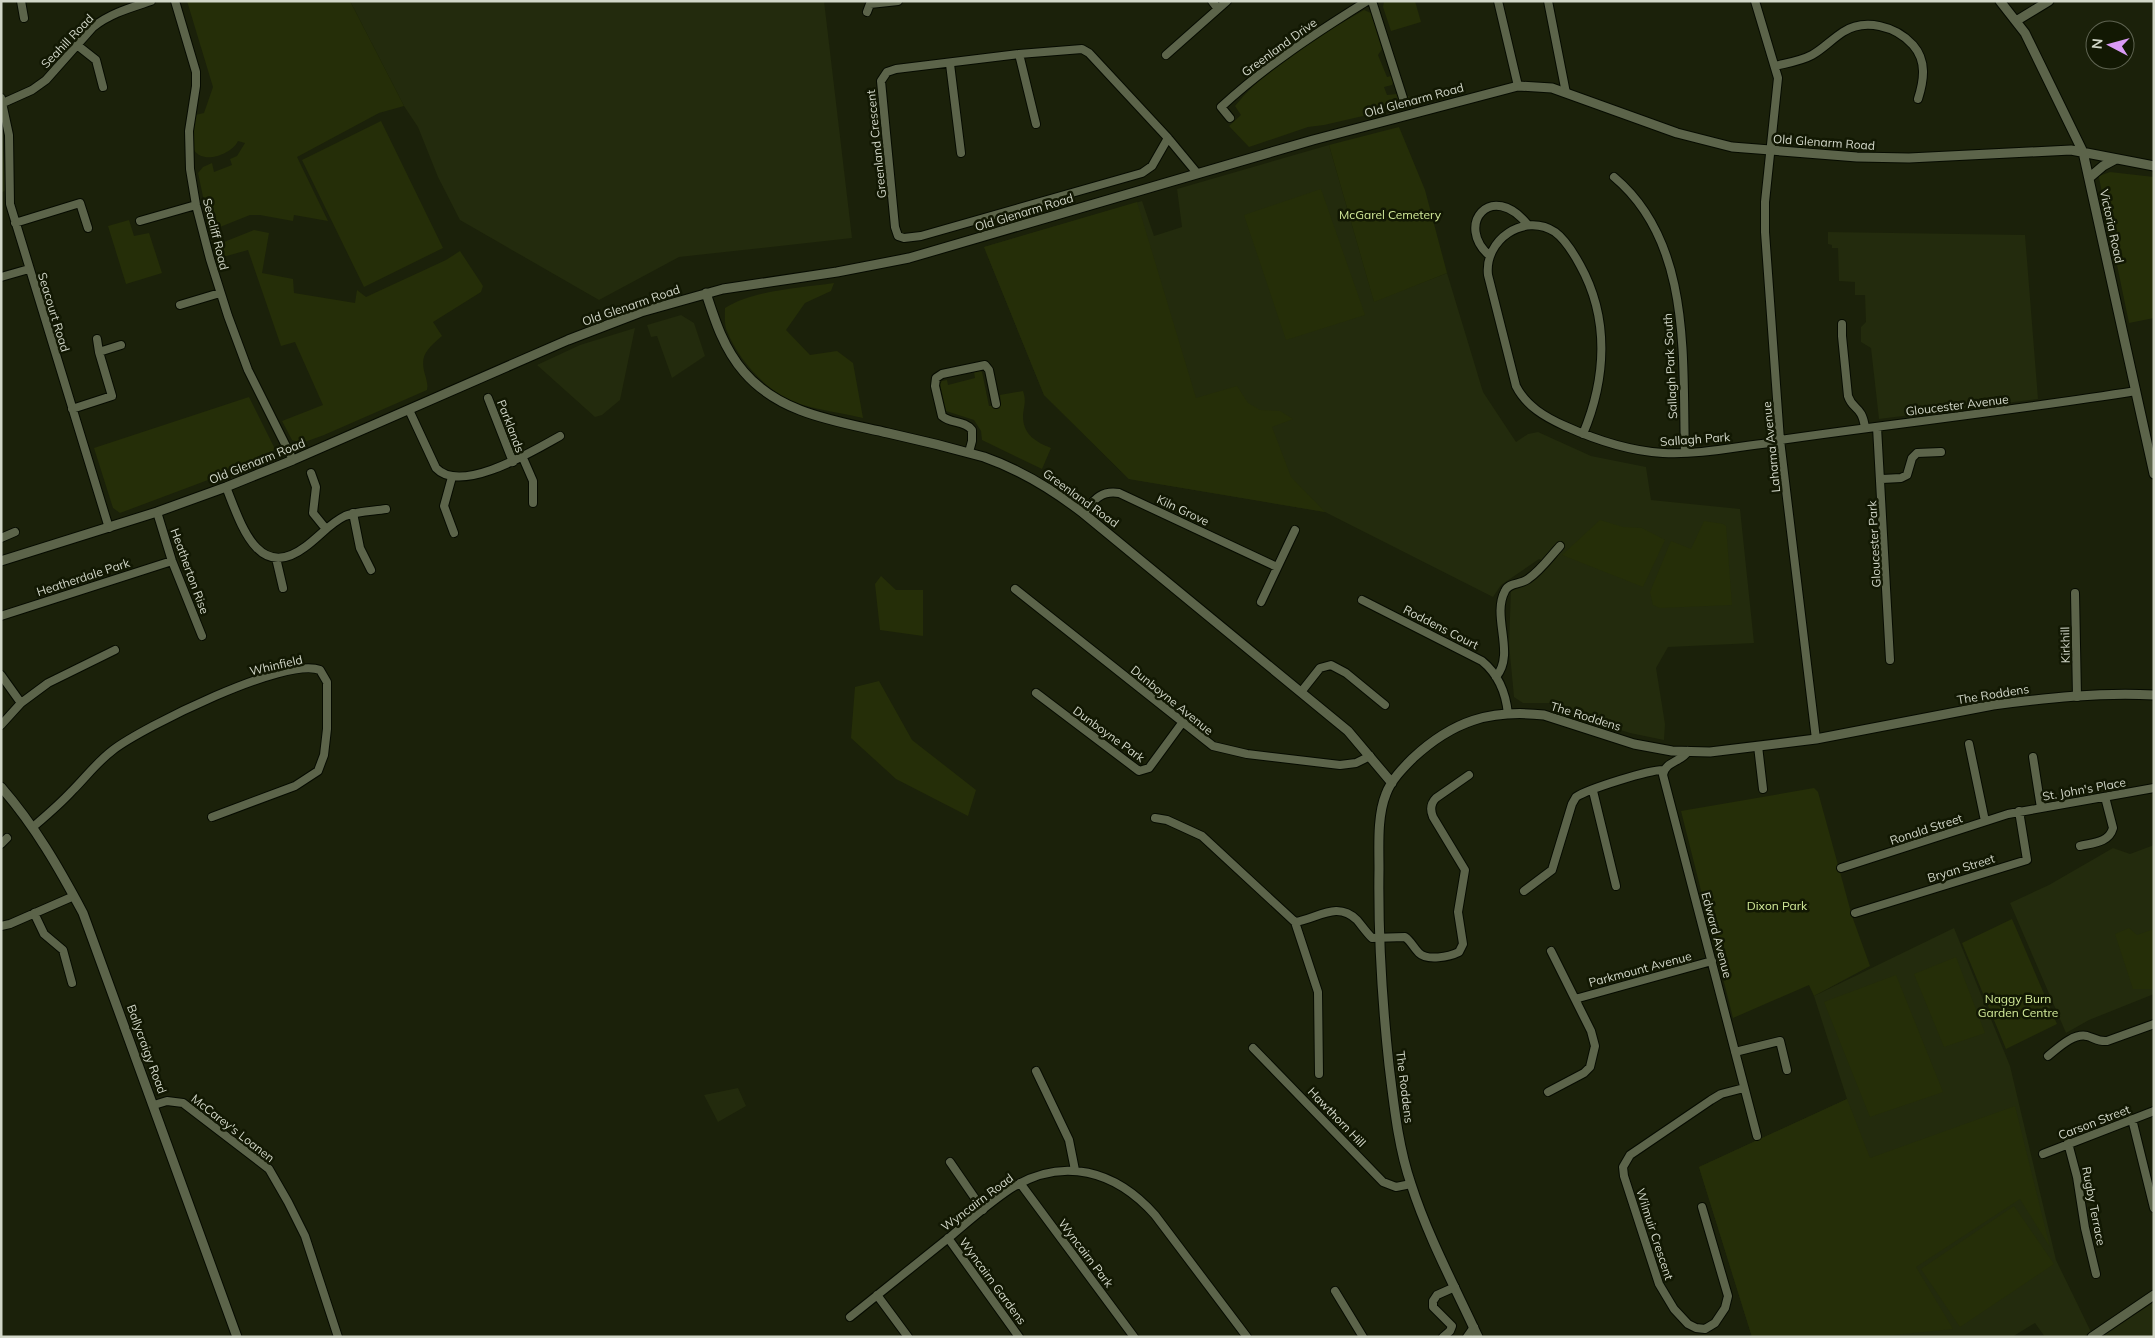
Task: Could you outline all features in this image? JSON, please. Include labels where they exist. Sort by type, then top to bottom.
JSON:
[{"type":"street","points":[[21,1],[24,18]]},
{"type":"street","points":[[119,1],[122,10]]},
{"type":"street","name":"Seahill Road","points":[[2,101],[24,95],[46,80],[93,27],[122,10],[151,1]]},
{"type":"street","name":"Seacliff Road","points":[[176,1],[196,72],[188,139],[190,169],[196,204],[220,293],[248,370],[294,460]]},
{"type":"street","points":[[867,12],[870,4],[898,1]]},
{"type":"street","points":[[1212,1],[1218,9]]},
{"type":"street","points":[[1166,55],[1227,1]]},
{"type":"street","name":"Greenland Drive","points":[[1230,118],[1220,107],[1301,42],[1367,1]]},
{"type":"street","points":[[1372,1],[1403,98]]},
{"type":"street","points":[[1498,1],[1518,86]]},
{"type":"street","points":[[1548,1],[1566,93]]},
{"type":"street","name":"Laharna Avenue","points":[[1755,1],[1775,66],[1778,85],[1764,221],[1780,440],[1816,739]]},
{"type":"street","name":"Victoria Road","points":[[2000,1],[2025,33],[2083,152],[2154,474]]},
{"type":"street","points":[[2016,21],[2050,1]]},
{"type":"street","points":[[1775,66],[1810,56],[1846,30],[1862,26],[1877,26],[1900,34],[1920,54],[1924,71],[1918,99]]},
{"type":"street","points":[[77,45],[96,60],[103,87]]},
{"type":"street","name":"Greenland Crescent","points":[[1168,138],[1152,166],[1142,173],[921,236],[904,238],[898,236],[895,227],[881,81],[887,72],[896,69],[1074,48],[1082,49],[1090,53],[1168,138],[1197,173]]},
{"type":"street","points":[[1019,54],[1036,124]]},
{"type":"street","points":[[950,64],[962,153]]},
{"type":"street","name":"Old Glenarm Road","points":[[1,561],[109,528],[226,487],[294,460],[640,312],[706,293],[909,258],[1313,140],[1518,86],[1537,86],[1566,93],[1704,141],[1732,147],[1770,151],[1909,158],[2071,150],[2154,166]]},
{"type":"street","name":"Seacourt Road","points":[[2,101],[9,135],[10,204],[109,528]]},
{"type":"street","points":[[2088,178],[2102,166],[2116,159]]},
{"type":"street","name":"Sallagh Park South","points":[[1614,177],[1633,194],[1648,218],[1663,249],[1670,273],[1682,331],[1684,452]]},
{"type":"street","points":[[15,223],[80,203],[88,228]]},
{"type":"street","points":[[140,221],[196,204]]},
{"type":"street","points":[[1528,225],[1516,212],[1503,206],[1494,206],[1483,211],[1477,219],[1476,228],[1481,247],[1490,256],[1504,235],[1515,229],[1528,225],[1552,230],[1567,245],[1588,279],[1597,308],[1603,346],[1601,374],[1596,401],[1583,434]]},
{"type":"street","name":"Sallagh Park","points":[[1490,256],[1488,275],[1514,380],[1522,396],[1537,411],[1598,440],[1651,452],[1684,452],[1770,443],[1780,440]]},
{"type":"street","points":[[1,277],[29,268]]},
{"type":"street","points":[[180,305],[220,293]]},
{"type":"street","name":"Greenland Road","points":[[706,293],[721,335],[734,359],[756,384],[781,402],[811,415],[969,452],[1023,472],[1060,495],[1348,731],[1392,783]]},
{"type":"street","points":[[1842,324],[1848,396],[1850,402],[1862,412],[1865,428]]},
{"type":"street","points":[[72,409],[112,396],[99,352],[98,339]]},
{"type":"street","points":[[99,352],[121,345]]},
{"type":"street","points":[[969,452],[973,439],[972,430],[966,424],[942,416],[935,386],[936,379],[942,374],[986,365],[989,370],[996,404]]},
{"type":"street","name":"Gloucester Avenue","points":[[1780,440],[1986,413],[2136,390]]},
{"type":"street","name":"Parklands","points":[[488,398],[513,462]]},
{"type":"street","points":[[410,410],[436,468],[452,477],[444,506],[454,533]]},
{"type":"street","name":"Gloucester Park","points":[[1878,427],[1890,660]]},
{"type":"street","name":"Parklands","points":[[452,477],[467,476],[513,462],[560,436]]},
{"type":"street","points":[[1882,479],[1901,478],[1907,475],[1912,458],[1917,453],[1941,452]]},
{"type":"street","name":"Parklands","points":[[523,458],[533,481],[533,503]]},
{"type":"street","points":[[311,473],[316,489],[313,512],[326,529]]},
{"type":"street","points":[[226,487],[251,542],[262,552],[276,558],[287,556],[300,550],[340,519],[353,513],[386,509]]},
{"type":"street","name":"Kiln Grove","points":[[1083,512],[1101,494],[1109,492],[1119,494],[1277,567]]},
{"type":"street","name":"Heatherton Rise","points":[[157,512],[172,561],[202,636]]},
{"type":"street","points":[[353,513],[361,551],[371,570]]},
{"type":"street","points":[[1261,602],[1295,530]]},
{"type":"street","points":[[1,538],[15,532]]},
{"type":"street","points":[[1496,677],[1503,663],[1501,611],[1505,590],[1510,585],[1529,579],[1560,546]]},
{"type":"street","points":[[276,558],[283,588]]},
{"type":"street","name":"Heatherdale Park","points":[[1,616],[172,561]]},
{"type":"street","name":"Dunboyne Avenue","points":[[1014,589],[1210,745],[1235,752],[1340,765],[1357,763],[1370,756]]},
{"type":"street","name":"Kirkhill","points":[[2075,593],[2077,696]]},
{"type":"street","name":"Roddens Court","points":[[1362,600],[1479,659],[1491,669],[1496,677],[1504,694],[1508,714]]},
{"type":"street","points":[[1,725],[21,703],[48,682],[115,650]]},
{"type":"street","points":[[1301,692],[1321,668],[1333,665],[1346,673],[1385,705]]},
{"type":"street","name":"Whinfield","points":[[33,827],[72,791],[101,759],[150,726],[257,679],[287,671],[312,668],[320,670],[325,675],[327,684],[327,728],[324,755],[318,771],[295,786],[212,817]]},
{"type":"street","points":[[1,675],[21,703]]},
{"type":"street","name":"Dunboyne Park","points":[[1036,693],[1137,771],[1144,771],[1149,768],[1182,723]]},
{"type":"street","name":"The Roddens","points":[[1478,1337],[1411,1184],[1398,1133],[1384,1015],[1379,937],[1379,852],[1383,802],[1392,783],[1427,745],[1454,727],[1480,718],[1508,714],[1544,715],[1634,744],[1710,752],[1816,739],[1994,705],[2077,696],[2154,695]]},
{"type":"street","points":[[1969,744],[1985,821]]},
{"type":"street","points":[[1758,746],[1763,788]]},
{"type":"street","points":[[1524,891],[1552,870],[1572,804],[1576,797],[1655,770],[1664,770],[1668,765],[1684,757],[1688,751]]},
{"type":"street","points":[[2032,757],[2042,808]]},
{"type":"street","name":"Edward Avenue","points":[[1664,770],[1668,793],[1757,1136]]},
{"type":"street","points":[[1295,922],[1307,921],[1334,909],[1342,911],[1356,920],[1372,938],[1405,937],[1420,954],[1426,957],[1453,955],[1461,949],[1463,941],[1458,910],[1464,868],[1433,817],[1432,808],[1436,798],[1469,775]]},
{"type":"street","name":"Ballycraigy Road","points":[[1,787],[33,827],[55,860],[91,932],[237,1337]]},
{"type":"street","name":"St. John's Place","points":[[2019,811],[2154,788]]},
{"type":"street","points":[[1593,790],[1616,886]]},
{"type":"street","points":[[2080,846],[2104,840],[2112,832],[2113,828],[2105,797]]},
{"type":"street","name":"Ronald Street","points":[[1841,868],[2019,811]]},
{"type":"street","name":"Bryan Street","points":[[1855,913],[2027,860],[2019,811]]},
{"type":"street","points":[[1155,818],[1167,820],[1202,836],[1295,922],[1318,992],[1319,1074]]},
{"type":"street","points":[[1,844],[8,838]]},
{"type":"street","points":[[1,926],[10,924],[74,896]]},
{"type":"street","points":[[34,913],[44,934],[63,950],[72,983]]},
{"type":"street","name":"Parkmount Avenue","points":[[1548,1092],[1584,1073],[1590,1067],[1594,1056],[1594,1040],[1551,951]]},
{"type":"street","name":"Parkmount Avenue","points":[[1575,998],[1712,961]]},
{"type":"street","points":[[2048,1056],[2077,1036],[2086,1036],[2105,1042],[2154,1024]]},
{"type":"street","points":[[1735,1052],[1780,1041],[1787,1070]]},
{"type":"street","name":"Hawthorn Hill","points":[[1253,1048],[1383,1182],[1394,1187],[1411,1184]]},
{"type":"street","points":[[1036,1071],[1069,1140],[1075,1170]]},
{"type":"street","name":"Wilmuir Crescent","points":[[1702,1207],[1728,1296],[1725,1308],[1715,1323],[1705,1329],[1696,1328],[1688,1324],[1663,1294],[1626,1185],[1622,1167],[1630,1155],[1710,1100],[1722,1094],[1744,1088]]},
{"type":"street","name":"McCarey's Loanen","points":[[154,1105],[167,1101],[183,1102],[269,1169],[305,1236],[338,1337]]},
{"type":"street","name":"Carson Street","points":[[2043,1154],[2154,1111]]},
{"type":"street","points":[[2132,1119],[2154,1208]]},
{"type":"street","name":"Rugby Terrace","points":[[2068,1143],[2077,1177],[2085,1228],[2096,1274]]},
{"type":"street","points":[[950,1162],[983,1210]]},
{"type":"street","name":"Wyncairn Road","points":[[850,1317],[983,1210],[1020,1183],[1045,1173],[1075,1170],[1109,1179],[1124,1187],[1142,1201],[1156,1215],[1247,1337]]},
{"type":"street","name":"Wyncairn Park","points":[[1020,1183],[1134,1337]]},
{"type":"street","name":"Wyncairn Gardens","points":[[948,1238],[1020,1337]]},
{"type":"street","points":[[1443,1337],[1452,1326],[1433,1307],[1432,1301],[1437,1295],[1455,1287]]},
{"type":"street","points":[[1339,1293],[1363,1337]]},
{"type":"street","points":[[877,1295],[908,1337]]},
{"type":"street","points":[[2092,1337],[2154,1295]]},
{"type":"street","points":[[1467,1337],[1474,1328]]},
{"type":"shaded area","points":[[350,1],[824,1],[852,238],[679,257],[599,300],[460,220],[438,177],[418,127],[404,106]]},
{"type":"shaded area","points":[[1,123],[6,190],[1,193]]},
{"type":"shaded area","points":[[1329,145],[1374,301],[1447,273],[1483,392],[1516,442],[1528,434],[1538,432],[1591,456],[1646,467],[1651,500],[1740,509],[1754,643],[1668,647],[1656,668],[1665,724],[1664,740],[1630,733],[1598,723],[1569,708],[1552,703],[1523,703],[1514,697],[1509,644],[1511,590],[1525,585],[1550,563],[1539,559],[1501,585],[1493,597],[1325,512],[1129,479],[1044,395],[984,247],[1142,201],[1154,236],[1182,227],[1177,189]]},
{"type":"shaded area","points":[[1828,232],[2025,235],[2038,399],[1879,419],[1871,348],[1861,342],[1861,327],[1866,322],[1865,295],[1855,295],[1855,282],[1839,281],[1838,248],[1832,248],[1832,245],[1828,244]]},
{"type":"shaded area","points":[[681,315],[694,323],[705,356],[672,378],[657,336],[651,337],[647,325]]},
{"type":"shaded area","points":[[635,328],[620,400],[602,415],[595,417],[537,365],[580,345]]},
{"type":"shaded area","points":[[2154,845],[2154,994],[2089,1020],[2066,1033],[2010,903],[2049,885],[2113,848],[2130,854]]},
{"type":"shaded area","points":[[1954,928],[2010,1066],[2056,1260],[2091,1332],[2083,1337],[2045,1337],[2035,1323],[2012,1337],[1752,1337],[1699,1167],[1847,1099],[1814,996]]},
{"type":"shaded area","points":[[738,1088],[746,1106],[718,1122],[704,1095]]},
{"type":"shaded area","points":[[2154,1302],[2154,1337],[2099,1337]]},
{"type":"green space","points":[[187,1],[350,1],[404,106],[379,113],[297,157],[328,221],[294,215],[293,221],[250,215],[215,229],[209,225],[198,173],[203,167],[212,163],[214,172],[232,165],[230,159],[237,156],[245,143],[238,141],[235,146],[224,154],[210,157],[198,154],[192,146],[195,115],[204,113],[213,87]]},
{"type":"green space","points":[[1384,1],[1415,1],[1421,22],[1391,31],[1383,7]]},
{"type":"green space","points":[[1364,10],[1371,13],[1382,49],[1378,55],[1387,77],[1391,76],[1394,80],[1392,85],[1384,87],[1387,95],[1397,94],[1400,98],[1409,96],[1411,105],[1308,127],[1249,147],[1229,126],[1241,115],[1235,106],[1263,77],[1295,52]]},
{"type":"green space","points":[[381,121],[443,248],[364,287],[302,160]]},
{"type":"green space","name":"McGarel Cemetery","points":[[1399,127],[1425,190],[1447,273],[1374,302],[1329,145]]},
{"type":"green space","points":[[2110,172],[2154,177],[2154,318],[2129,323],[2099,178],[2099,176]]},
{"type":"green space","points":[[1321,189],[1365,315],[1286,340],[1244,215]]},
{"type":"green space","points":[[1137,202],[1196,398],[1237,386],[1248,403],[1260,410],[1280,411],[1293,419],[1272,427],[1291,477],[1325,512],[1129,479],[1044,395],[984,247]]},
{"type":"green space","points":[[129,220],[134,236],[149,233],[162,273],[126,284],[108,226]]},
{"type":"green space","points":[[254,230],[269,233],[262,273],[293,279],[294,293],[355,303],[357,290],[366,297],[446,260],[460,251],[483,286],[481,292],[433,322],[442,336],[425,354],[423,364],[427,390],[302,443],[292,440],[282,421],[323,405],[295,342],[281,346],[248,250],[216,259],[214,246]]},
{"type":"green space","points":[[834,283],[831,291],[805,303],[786,330],[810,355],[837,351],[853,363],[863,418],[799,404],[777,392],[756,375],[747,364],[732,342],[725,326],[725,308],[749,297],[763,293]]},
{"type":"green space","points":[[979,370],[982,372],[989,406],[1001,405],[1000,395],[1023,391],[1025,402],[1023,418],[1026,429],[1032,437],[1051,448],[1042,469],[982,440],[981,431],[974,420],[946,411],[940,384],[942,381],[947,380],[948,385],[975,378],[974,372]]},
{"type":"green space","points":[[249,397],[274,447],[272,456],[120,513],[113,508],[94,448]]},
{"type":"green space","points":[[1600,520],[1623,527],[1642,528],[1665,540],[1643,587],[1562,555]]},
{"type":"green space","points":[[1704,521],[1726,526],[1732,605],[1660,608],[1653,605],[1650,592],[1671,541],[1691,549]]},
{"type":"green space","points":[[881,576],[896,590],[923,590],[923,636],[880,630],[875,584]]},
{"type":"green space","points":[[879,681],[912,740],[976,790],[968,816],[896,779],[851,738],[855,687]]},
{"type":"green space","name":"Dixon Park","points":[[1814,788],[1818,792],[1852,916],[1870,966],[1814,996],[1809,985],[1733,1018],[1681,811]]},
{"type":"green space","name":"Naggy Burn Garden Centre","points":[[2012,919],[2057,1024],[2006,1049],[1962,943]]},
{"type":"green space","points":[[2129,928],[2137,935],[2154,929],[2153,989],[2133,989],[2115,934]]},
{"type":"green space","points":[[1956,957],[1985,1033],[1944,1047],[1914,974]]},
{"type":"green space","points":[[1896,975],[1943,1092],[1870,1117],[1824,1002]]},
{"type":"green space","points":[[1847,1099],[1870,1158],[2015,1106],[2050,1247],[2020,1199],[1916,1267],[1953,1329],[1874,1337],[1752,1337],[1699,1167]]},
{"type":"green space","points":[[2014,1206],[2054,1264],[1960,1327],[1921,1269]]}]
